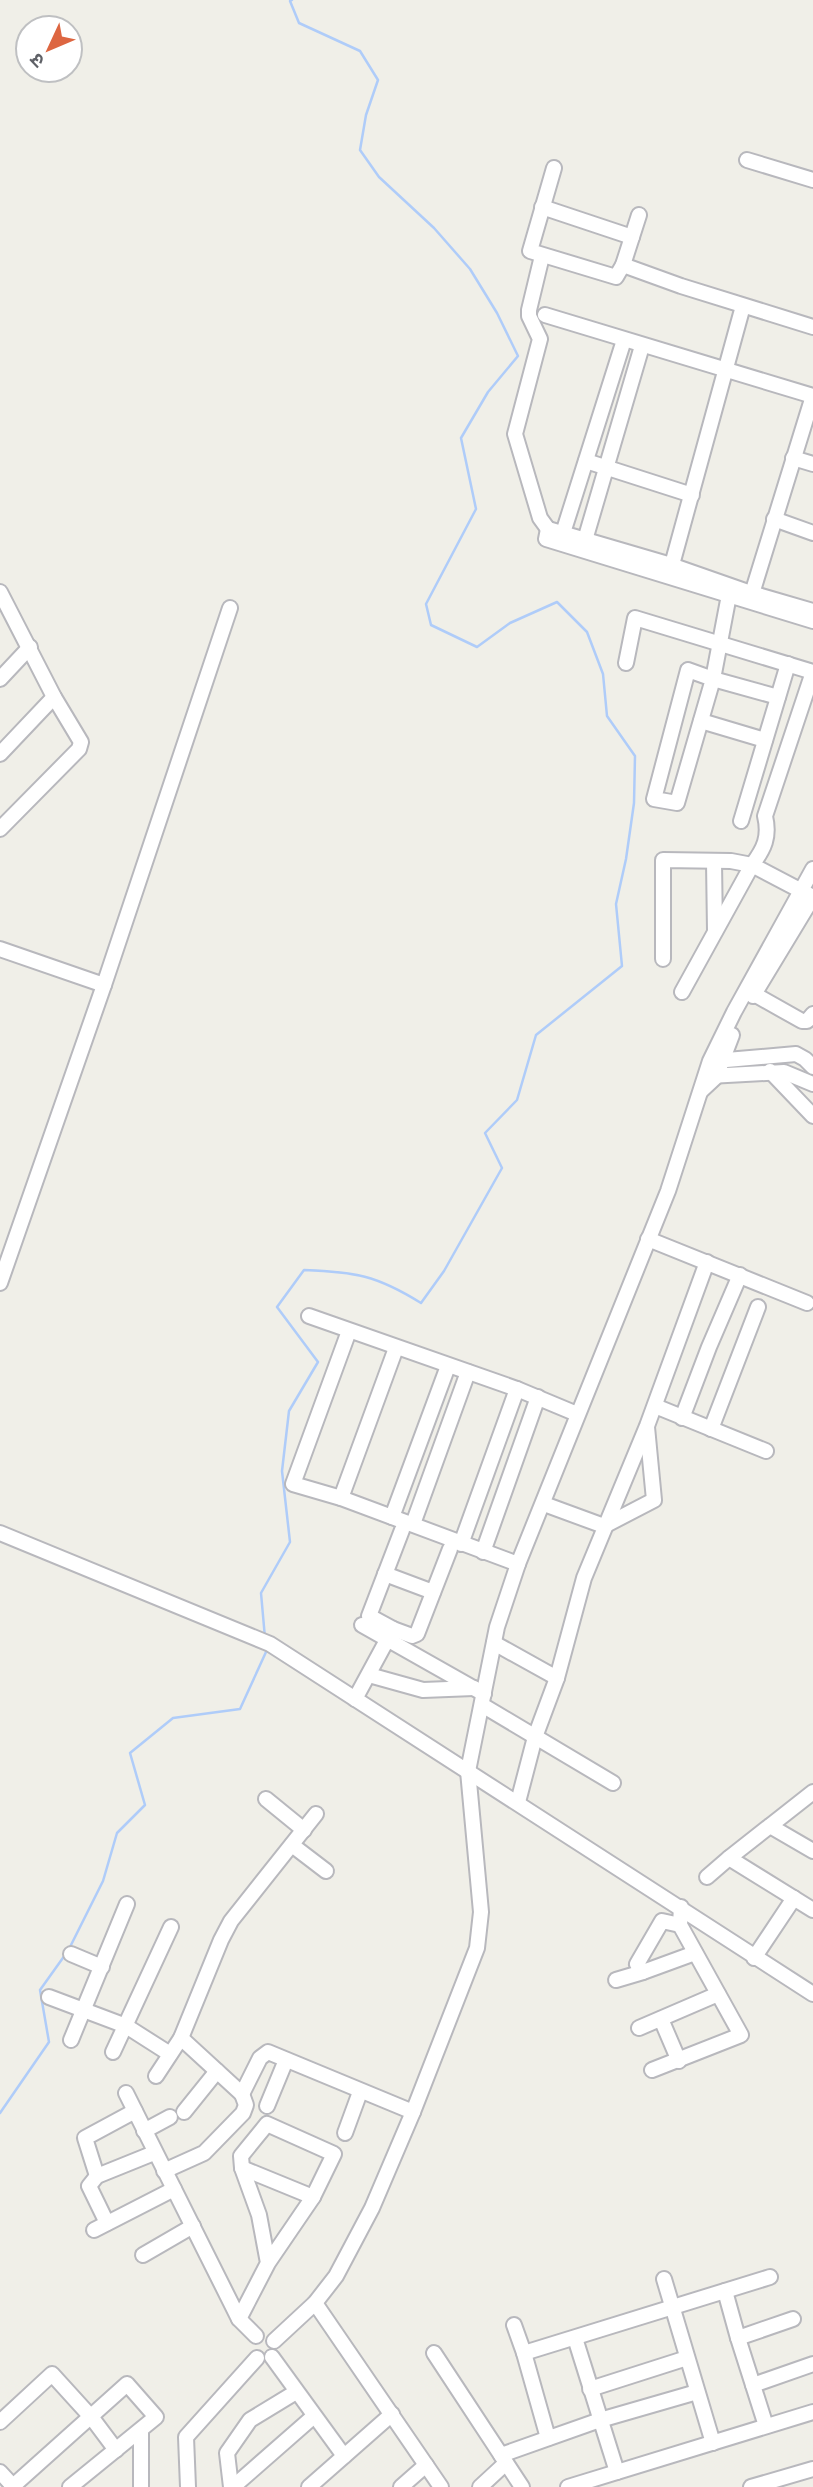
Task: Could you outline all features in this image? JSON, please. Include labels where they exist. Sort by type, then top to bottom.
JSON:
[{"type":"street","points":[[747,160],[813,180]]},
{"type":"street","points":[[554,168],[530,251],[616,277],[623,265],[639,215]]},
{"type":"street","points":[[542,207],[632,237]]},
{"type":"street","points":[[542,256],[529,310],[529,316],[539,335],[539,343],[515,434],[540,518],[548,529],[585,540],[729,595],[751,597],[813,611]]},
{"type":"street","points":[[623,265],[813,327]]},
{"type":"street","points":[[670,571],[743,306]]},
{"type":"street","points":[[545,315],[813,396],[751,597]]},
{"type":"street","points":[[563,533],[624,340]]},
{"type":"street","points":[[585,540],[642,345]]},
{"type":"street","points":[[793,458],[813,464]]},
{"type":"street","points":[[586,461],[692,495]]},
{"type":"street","points":[[774,520],[813,533]]},
{"type":"street","points":[[548,529],[546,539],[670,571],[751,597],[813,621]]},
{"type":"street","points":[[729,595],[713,679],[677,803],[654,799],[688,670],[713,679],[778,697]]},
{"type":"street","points":[[1,598],[81,742],[79,749],[1,826]]},
{"type":"street","points":[[0,1283],[104,985],[230,608]]},
{"type":"street","points":[[626,663],[635,618],[813,672],[765,816],[768,829],[765,848],[752,865],[682,992]]},
{"type":"street","points":[[0,679],[30,647]]},
{"type":"street","points":[[741,821],[788,664]]},
{"type":"street","points":[[0,754],[54,697]]},
{"type":"street","points":[[701,721],[765,740]]},
{"type":"street","points":[[663,959],[663,860],[731,861],[752,865],[810,896]]},
{"type":"street","points":[[714,862],[715,932]]},
{"type":"street","points":[[274,2341],[315,2304],[336,2276],[373,2208],[414,2112],[477,1948],[481,1912],[468,1771],[480,1695],[518,1564],[668,1191],[701,1091],[736,1023],[810,896],[813,869]]},
{"type":"street","points":[[713,1069],[734,1012],[810,896]]},
{"type":"street","points":[[1,951],[104,985]]},
{"type":"street","points":[[754,994],[802,1021],[807,1021],[812,1016]]},
{"type":"street","points":[[713,1069],[791,1055],[801,1056],[813,1067]]},
{"type":"street","points":[[770,1071],[791,1055]]},
{"type":"street","points":[[713,1069],[789,1073],[813,1084]]},
{"type":"street","points":[[770,1071],[813,1116]]},
{"type":"street","points":[[648,1239],[807,1303]]},
{"type":"street","points":[[518,1802],[535,1737],[557,1678],[584,1578],[655,1406],[707,1262]]},
{"type":"street","points":[[682,1418],[740,1275]]},
{"type":"street","points":[[711,1429],[758,1307]]},
{"type":"street","points":[[309,1316],[517,1389],[577,1414]]},
{"type":"street","points":[[349,1331],[293,1484],[392,1517],[408,1527],[456,1546],[518,1564]]},
{"type":"street","points":[[341,1498],[396,1348]]},
{"type":"street","points":[[392,1517],[448,1366]]},
{"type":"street","points":[[468,1372],[441,1446],[369,1616],[391,1635],[480,1695],[535,1737],[613,1783]]},
{"type":"street","points":[[362,1625],[391,1635],[418,1634],[433,1592],[456,1546],[489,1466],[517,1389]]},
{"type":"street","points":[[483,1552],[538,1397]]},
{"type":"street","points":[[655,1406],[765,1451]]},
{"type":"street","points":[[544,1504],[604,1526],[654,1500],[647,1426]]},
{"type":"street","points":[[420,1440],[441,1446]]},
{"type":"street","points":[[489,1466],[511,1474]]},
{"type":"street","points":[[0,1534],[265,1642],[518,1802],[813,1994]]},
{"type":"street","points":[[385,1574],[433,1592]]},
{"type":"street","points":[[355,1699],[391,1635]]},
{"type":"street","points":[[494,1643],[557,1678]]},
{"type":"street","points":[[369,1675],[423,1690],[480,1695]]},
{"type":"street","points":[[707,1877],[813,1792]]},
{"type":"street","points":[[266,1798],[304,1830]]},
{"type":"street","points":[[156,2076],[181,2038],[227,1928],[316,1814]]},
{"type":"street","points":[[770,1826],[813,1852]]},
{"type":"street","points":[[292,1845],[326,1871]]},
{"type":"street","points":[[729,1858],[813,1910]]},
{"type":"street","points":[[754,1958],[794,1898]]},
{"type":"street","points":[[71,2040],[127,1904]]},
{"type":"street","points":[[643,1972],[637,1964],[662,1921],[681,1907]]},
{"type":"street","points":[[652,2070],[741,2035],[680,1925],[681,1907]]},
{"type":"street","points":[[662,1921],[680,1925]]},
{"type":"street","points":[[113,2052],[171,1927]]},
{"type":"street","points":[[616,1980],[695,1953]]},
{"type":"street","points":[[71,1954],[102,1967]]},
{"type":"street","points":[[639,2028],[718,1994]]},
{"type":"street","points":[[49,1997],[126,2026],[170,2054]]},
{"type":"street","points":[[661,2019],[679,2061]]},
{"type":"street","points":[[164,2171],[204,2152],[243,2113],[246,2105],[242,2094],[181,2038]]},
{"type":"street","points":[[242,2094],[260,2058],[268,2053],[414,2112]]},
{"type":"street","points":[[267,2106],[286,2060]]},
{"type":"street","points":[[144,2131],[177,2114],[217,2071]]},
{"type":"street","points":[[345,2133],[360,2092]]},
{"type":"street","points":[[126,2094],[239,2319],[257,2336],[268,2335],[274,2341],[276,2349],[272,2357],[265,2360],[257,2358],[250,2348],[257,2336]]},
{"type":"street","points":[[97,2176],[85,2138],[135,2111]]},
{"type":"street","points":[[239,2319],[268,2263],[313,2197],[334,2154],[267,2123],[241,2156],[242,2168],[259,2216],[268,2263]]},
{"type":"street","points":[[154,2152],[97,2176],[89,2186],[101,2226],[174,2189]]},
{"type":"street","points":[[242,2168],[313,2197]]},
{"type":"street","points":[[143,2255],[193,2226]]},
{"type":"street","points":[[524,2353],[770,2277]]},
{"type":"street","points":[[664,2279],[713,2443]]},
{"type":"street","points":[[725,2291],[766,2426]]},
{"type":"street","points":[[315,2304],[441,2487]]},
{"type":"street","points":[[738,2338],[793,2319]]},
{"type":"street","points":[[514,2325],[548,2438]]},
{"type":"street","points":[[575,2338],[617,2472]]},
{"type":"street","points":[[434,2354],[522,2487]]},
{"type":"street","points":[[272,2357],[344,2456]]},
{"type":"street","points":[[188,2487],[186,2437],[257,2358]]},
{"type":"street","points":[[590,2389],[687,2358]]},
{"type":"street","points":[[753,2385],[813,2364]]},
{"type":"street","points":[[0,2422],[52,2374],[92,2418],[116,2450]]},
{"type":"street","points":[[0,2472],[12,2486],[92,2418],[127,2384],[156,2417],[70,2487]]},
{"type":"street","points":[[232,2487],[227,2453],[250,2420],[296,2392]]},
{"type":"street","points":[[480,2487],[504,2459],[548,2438],[697,2392]]},
{"type":"street","points":[[568,2487],[813,2412]]},
{"type":"street","points":[[309,2487],[392,2414]]},
{"type":"street","points":[[232,2487],[314,2416]]},
{"type":"street","points":[[141,2431],[141,2487]]},
{"type":"street","points":[[401,2487],[426,2465]]},
{"type":"street","points":[[751,2487],[813,2469]]},
{"type":"waterway","points":[[265,1638],[261,1593],[290,1542],[282,1471],[289,1411],[318,1362],[277,1307],[304,1270],[365,1277],[391,1286],[421,1303],[444,1271],[502,1168],[485,1133],[517,1100],[536,1035],[622,966],[616,904],[634,803],[635,756],[607,716],[603,674],[587,632],[557,602],[510,623],[477,647],[431,625],[426,604],[476,509],[461,438],[488,392],[518,356],[497,313],[470,269],[434,228],[379,177],[360,150],[366,115],[378,80],[360,51],[299,23],[290,1],[292,0]]},
{"type":"waterway","points":[[69,1949],[103,1881],[117,1833],[145,1805],[130,1753],[173,1718],[240,1709],[266,1648]]},
{"type":"waterway","points":[[0,2113],[49,2042],[40,1990],[65,1955]]}]
